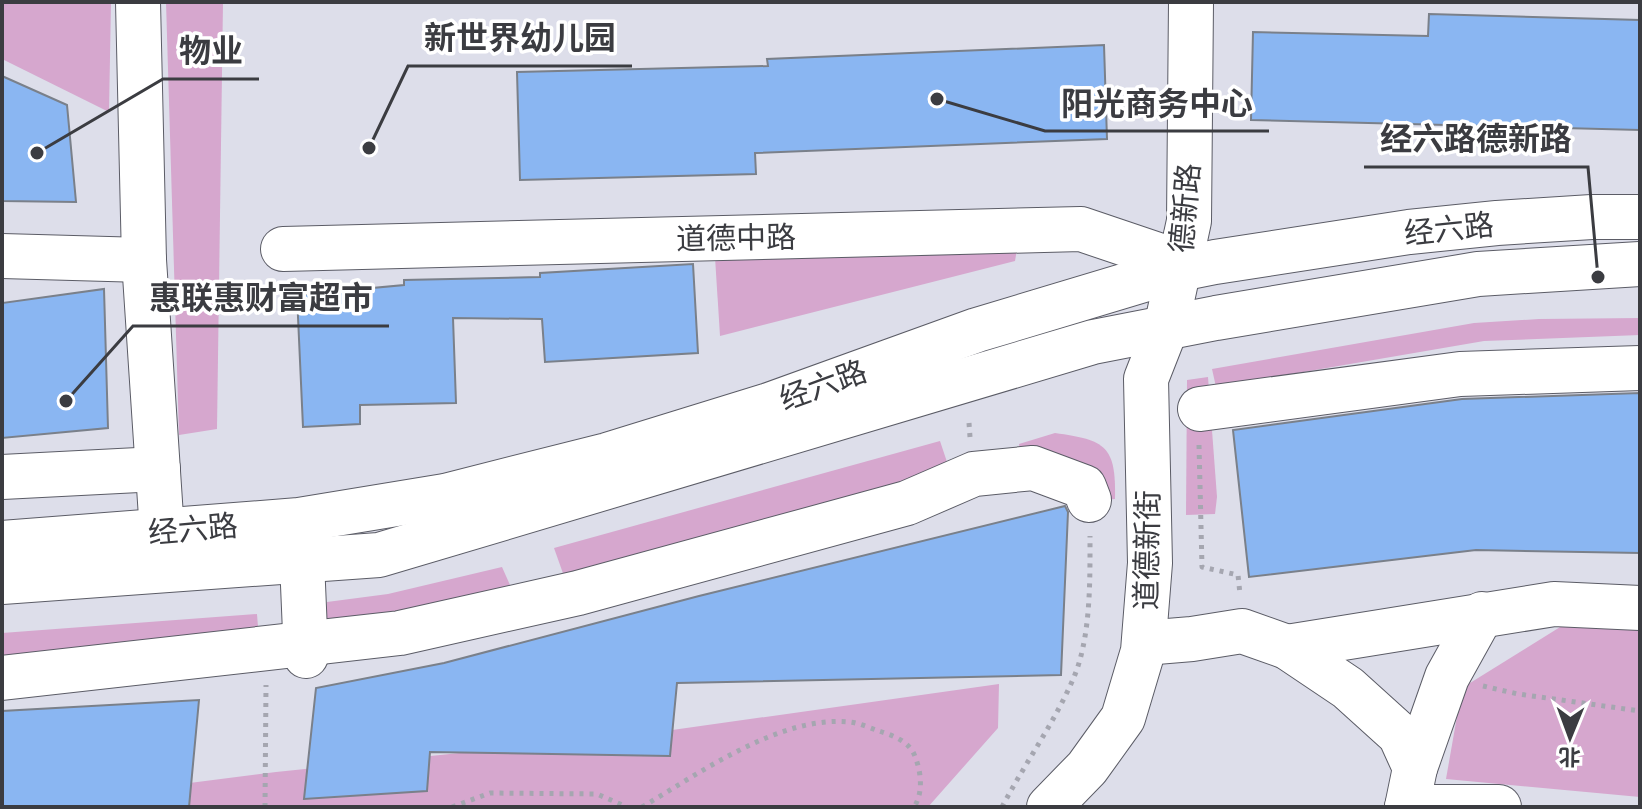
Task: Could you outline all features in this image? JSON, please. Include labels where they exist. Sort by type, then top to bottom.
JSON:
[{"type":"street","points":[[138,2],[144,260],[162,532]]},
{"type":"street","name":"德新路","points":[[1180,269],[1189,221],[1191,2]]},
{"type":"street","name":"经六路","points":[[2,543],[299,520],[445,496],[592,459],[769,405],[977,330],[1180,269],[1409,232],[1560,219],[1640,217]]},
{"type":"street","name":"道德中路","points":[[283,249],[1081,229],[1155,254],[1180,269]]},
{"type":"street","points":[[2,256],[144,260]]},
{"type":"street","name":"经六路","points":[[2,582],[379,555],[1093,342],[1478,274],[1640,264]]},
{"type":"street","name":"道德新街","points":[[1049,807],[1087,768],[1123,718],[1144,643],[1150,563],[1146,379],[1166,328],[1180,269]]},
{"type":"street","points":[[1200,409],[1460,374],[1640,368]]},
{"type":"street","points":[[2,678],[292,650],[400,633],[578,593],[907,503],[974,474],[1033,468],[1084,487],[1089,500]]},
{"type":"street","points":[[2,477],[158,469]]},
{"type":"street","points":[[292,650],[302,561]]},
{"type":"street","points":[[1287,647],[1554,604],[1640,608]]},
{"type":"street","points":[[1410,794],[1447,677],[1482,614]]},
{"type":"street","points":[[1144,643],[1242,631],[1287,647],[1348,688],[1400,735],[1410,794]]},
{"type":"street","points":[[1410,794],[1499,807]]},
{"type":"path","points":[[1200,409],[1202,567],[1238,575],[1242,631]]},
{"type":"path","points":[[1002,807],[1075,675],[1091,583],[1089,500]]},
{"type":"path","points":[[265,807],[264,709],[292,650]]},
{"type":"path","points":[[1447,677],[1518,694],[1640,711]]},
{"type":"path","points":[[642,807],[775,733],[828,722],[851,722],[895,736],[913,751],[920,776],[919,800],[914,807]]},
{"type":"path","points":[[452,807],[490,793],[597,794],[627,807]]},
{"type":"shaded area","points":[[2,2],[111,2],[109,112],[2,59]]},
{"type":"shaded area","points":[[166,2],[223,2],[217,429],[179,435]]},
{"type":"shaded area","points":[[1018,243],[1015,261],[720,336],[715,257]]},
{"type":"shaded area","points":[[1640,318],[1640,335],[1484,341],[1216,387],[1212,369],[1474,323]]},
{"type":"shaded area","points":[[1208,377],[1217,497],[1215,514],[1186,515],[1187,380]]},
{"type":"shaded area","points":[[1055,433],[1086,439],[1104,449],[1113,467],[1115,499],[1103,500],[1021,457],[1019,444]]},
{"type":"shaded area","points":[[940,441],[948,465],[873,498],[565,579],[554,548]]},
{"type":"shaded area","points":[[502,567],[514,594],[327,632],[327,602],[388,594]]},
{"type":"shaded area","points":[[257,614],[259,640],[2,663],[2,633]]},
{"type":"shaded area","points":[[1573,619],[1640,620],[1640,797],[1446,779],[1462,688]]},
{"type":"shaded area","points":[[999,684],[998,728],[928,807],[2,807],[276,772],[644,734]]},
{"type":"building","points":[[1429,14],[1640,20],[1640,130],[1251,120],[1253,32],[1428,36]]},
{"type":"building","points":[[1104,45],[1107,139],[755,153],[756,174],[520,180],[517,72],[768,66],[767,59]]},
{"type":"building","points":[[2,76],[67,105],[76,202],[2,201]]},
{"type":"building","points":[[693,264],[698,353],[545,362],[542,319],[453,318],[456,403],[360,405],[360,424],[303,427],[297,295],[404,285],[404,280],[540,277],[540,273]]},
{"type":"building","points":[[104,289],[108,428],[2,438],[2,303]]},
{"type":"building","points":[[1640,393],[1640,553],[1476,550],[1249,577],[1233,430],[1462,399]]},
{"type":"building","points":[[1065,506],[1068,512],[1061,675],[677,683],[670,756],[430,752],[427,791],[304,799],[316,688],[444,663],[699,596]]},
{"type":"building","points":[[199,700],[189,807],[2,807],[2,711]]},
{"type":"place","name":"阳光商务中心","points":[[937,99]]},
{"type":"place","name":"新世界幼儿园","points":[[369,148]]},
{"type":"place","name":"物业","points":[[37,153]]},
{"type":"place","name":"经六路德新路","points":[[1598,277]]},
{"type":"place","name":"惠联惠财富超市","points":[[66,401]]}]
